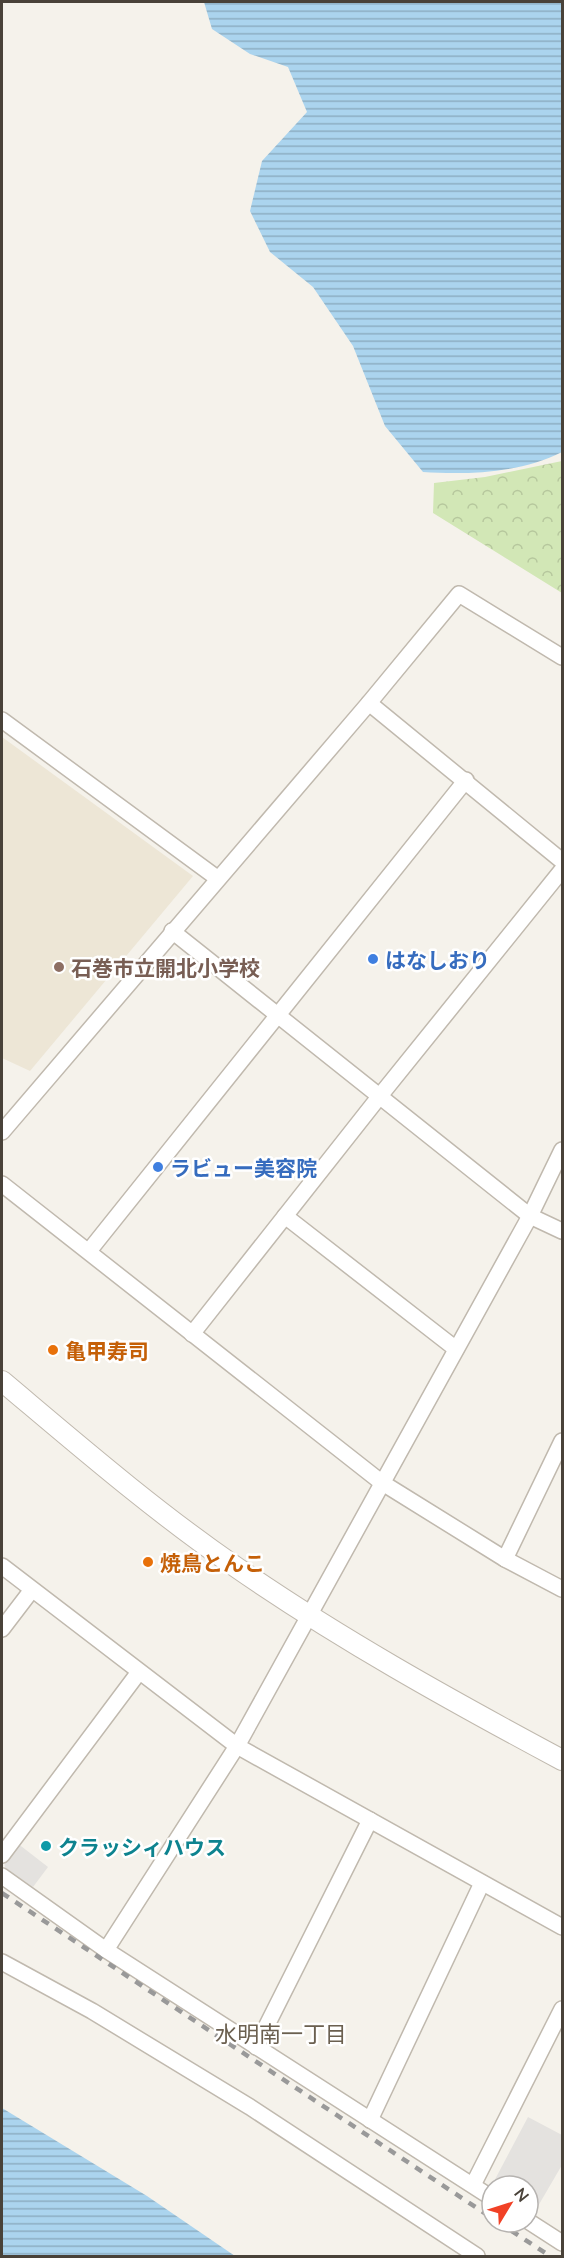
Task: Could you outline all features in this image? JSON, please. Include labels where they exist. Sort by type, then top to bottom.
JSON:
[{"type":"street","points":[[2,1132],[369,703],[459,594],[562,657]]},
{"type":"street","points":[[369,703],[466,780],[562,861]]},
{"type":"street","points":[[2,720],[218,878]]},
{"type":"street","points":[[89,1251],[466,780]]},
{"type":"street","points":[[192,1334],[378,1097],[562,870]]},
{"type":"street","points":[[172,931],[530,1216],[562,1231]]},
{"type":"street","points":[[106,1950],[237,1746],[530,1216],[562,1150]]},
{"type":"street","points":[[2,1184],[381,1482],[505,1559],[562,1588]]},
{"type":"street","points":[[285,1216],[456,1349]]},
{"type":"street","points":[[2,1381],[146,1500],[232,1565],[310,1616],[420,1682],[562,1760]]},
{"type":"street","points":[[505,1559],[562,1441]]},
{"type":"street","points":[[2,1566],[237,1746],[562,1927]]},
{"type":"street","points":[[2,1629],[31,1590]]},
{"type":"street","points":[[2,1855],[139,1672]]},
{"type":"street","points":[[256,2047],[370,1820]]},
{"type":"street","points":[[2,1875],[106,1950],[480,2190]]},
{"type":"street","points":[[369,2120],[482,1883]]},
{"type":"street","points":[[2,1962],[92,2010],[250,2107],[477,2256]]},
{"type":"street","points":[[473,2185],[562,2009]]},
{"type":"street","points":[[540,2229],[562,2243]]},
{"type":"shaded area","name":"石巻市立開北小学校","points":[[2,737],[193,876],[30,1071],[2,1058]]},
{"type":"shaded area","points":[[17,1843],[48,1867],[33,1887],[5,1868],[4,1859]]},
{"type":"shaded area","points":[[528,2117],[562,2135],[562,2165],[540,2203],[540,2174],[498,2174]]},
{"type":"green space","points":[[562,461],[562,593],[433,513],[434,483],[485,477]]},
{"type":"water","points":[[204,2],[562,2],[562,452],[529,464],[494,471],[423,472],[385,426],[353,346],[313,287],[270,252],[250,211],[262,161],[307,112],[288,67],[250,54],[212,29]]},
{"type":"water","points":[[2,2108],[147,2196],[235,2256],[2,2256]]},
{"type":"railway","points":[[2,1893],[480,2210]]},
{"type":"railway","points":[[516,2234],[550,2256]]},
{"type":"place","name":"はなしおり","points":[[373,959]]},
{"type":"place","name":"石巻市立開北小学校","points":[[59,967]]},
{"type":"place","name":"ラビュー美容院","points":[[158,1167]]},
{"type":"place","name":"亀甲寿司","points":[[53,1350]]},
{"type":"place","name":"焼鳥とんこ","points":[[148,1562]]},
{"type":"place","name":"クラッシィハウス","points":[[46,1846]]},
{"type":"district","name":"水明南一丁目","points":[[281,2033]]}]
